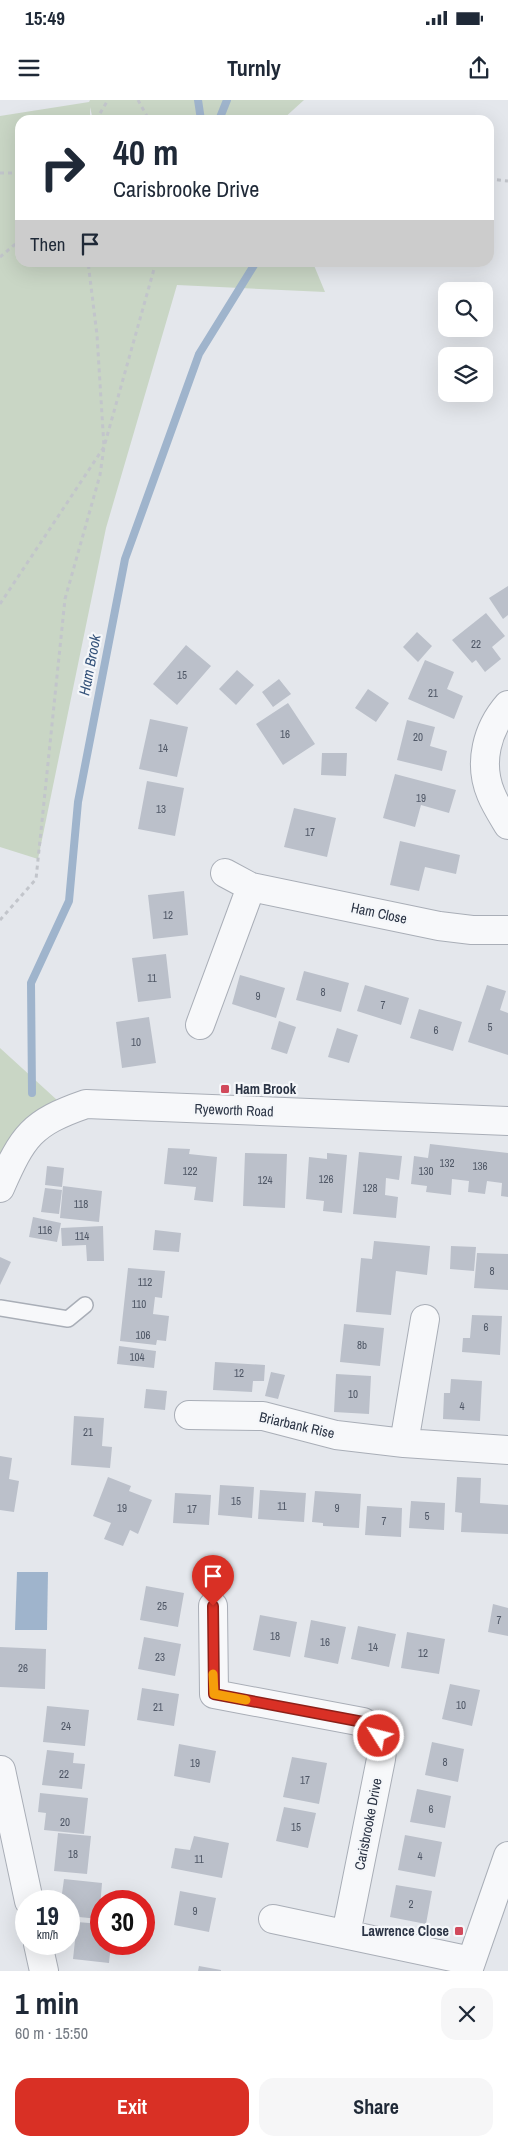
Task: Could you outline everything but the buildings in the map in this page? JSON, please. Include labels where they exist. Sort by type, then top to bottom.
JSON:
[{"type":"street","points":[[508,705],[492,727],[485,757],[490,792],[508,825]]},
{"type":"street","name":"Ham Close","points":[[225,873],[251,887],[439,926],[472,930],[508,930]]},
{"type":"street","points":[[200,1025],[251,887]]},
{"type":"street","name":"Ryeworth Road","points":[[0,1188],[14,1156],[36,1126],[68,1110],[86,1104],[508,1121]]},
{"type":"street","points":[[404,1443],[424,1319]]},
{"type":"street","name":"Briarbank Rise","points":[[189,1415],[263,1416],[336,1434],[404,1443],[508,1450]]},
{"type":"street","name":"Carisbrooke Drive","points":[[213,1606],[214,1694],[363,1722],[379,1736],[382,1743],[381,1759],[346,1934]]},
{"type":"street","points":[[0,1770],[27,1890]]},
{"type":"street","points":[[273,1919],[346,1934],[469,1966],[508,1856]]},
{"type":"street","points":[[40,1955],[44,1971]]},
{"type":"lane","points":[[0,1308],[68,1319],[85,1305]]},
{"type":"path","points":[[99,115],[108,100]]},
{"type":"path","points":[[138,100],[146,115]]},
{"type":"path","points":[[0,173],[15,173]]},
{"type":"path","points":[[494,180],[508,181]]},
{"type":"path","points":[[0,257],[15,244]]},
{"type":"path","points":[[0,604],[104,447],[97,335],[89,267]]},
{"type":"path","points":[[0,920],[36,879],[65,599],[100,475],[104,447],[155,267]]},
{"type":"green space","points":[[90,100],[304,100],[288,115],[92,115],[90,107],[90,115],[15,115],[15,267],[315,267],[325,292],[177,285],[106,528],[38,859],[0,847],[0,116],[89,102]]},
{"type":"green space","points":[[0,1048],[68,1110],[0,1188]]},
{"type":"water","points":[[17,1572],[48,1572],[47,1630],[15,1630]]},
{"type":"waterway","name":"Ham Brook","points":[[198,100],[200,115]]},
{"type":"waterway","name":"Ham Brook","points":[[221,115],[227,100]]},
{"type":"waterway","name":"Ham Brook","points":[[32,1093],[31,983],[69,901],[78,802],[125,559],[199,354],[253,267]]},
{"type":"slow traffic","points":[[213,1674],[214,1694],[246,1700]]},
{"type":"place","name":"Ham Brook","points":[[225,1089]]},
{"type":"place","name":"Lawrence Close","points":[[459,1931]]},
{"type":"route","points":[[213,1606],[214,1694],[363,1722],[375,1730],[379,1736]]}]
